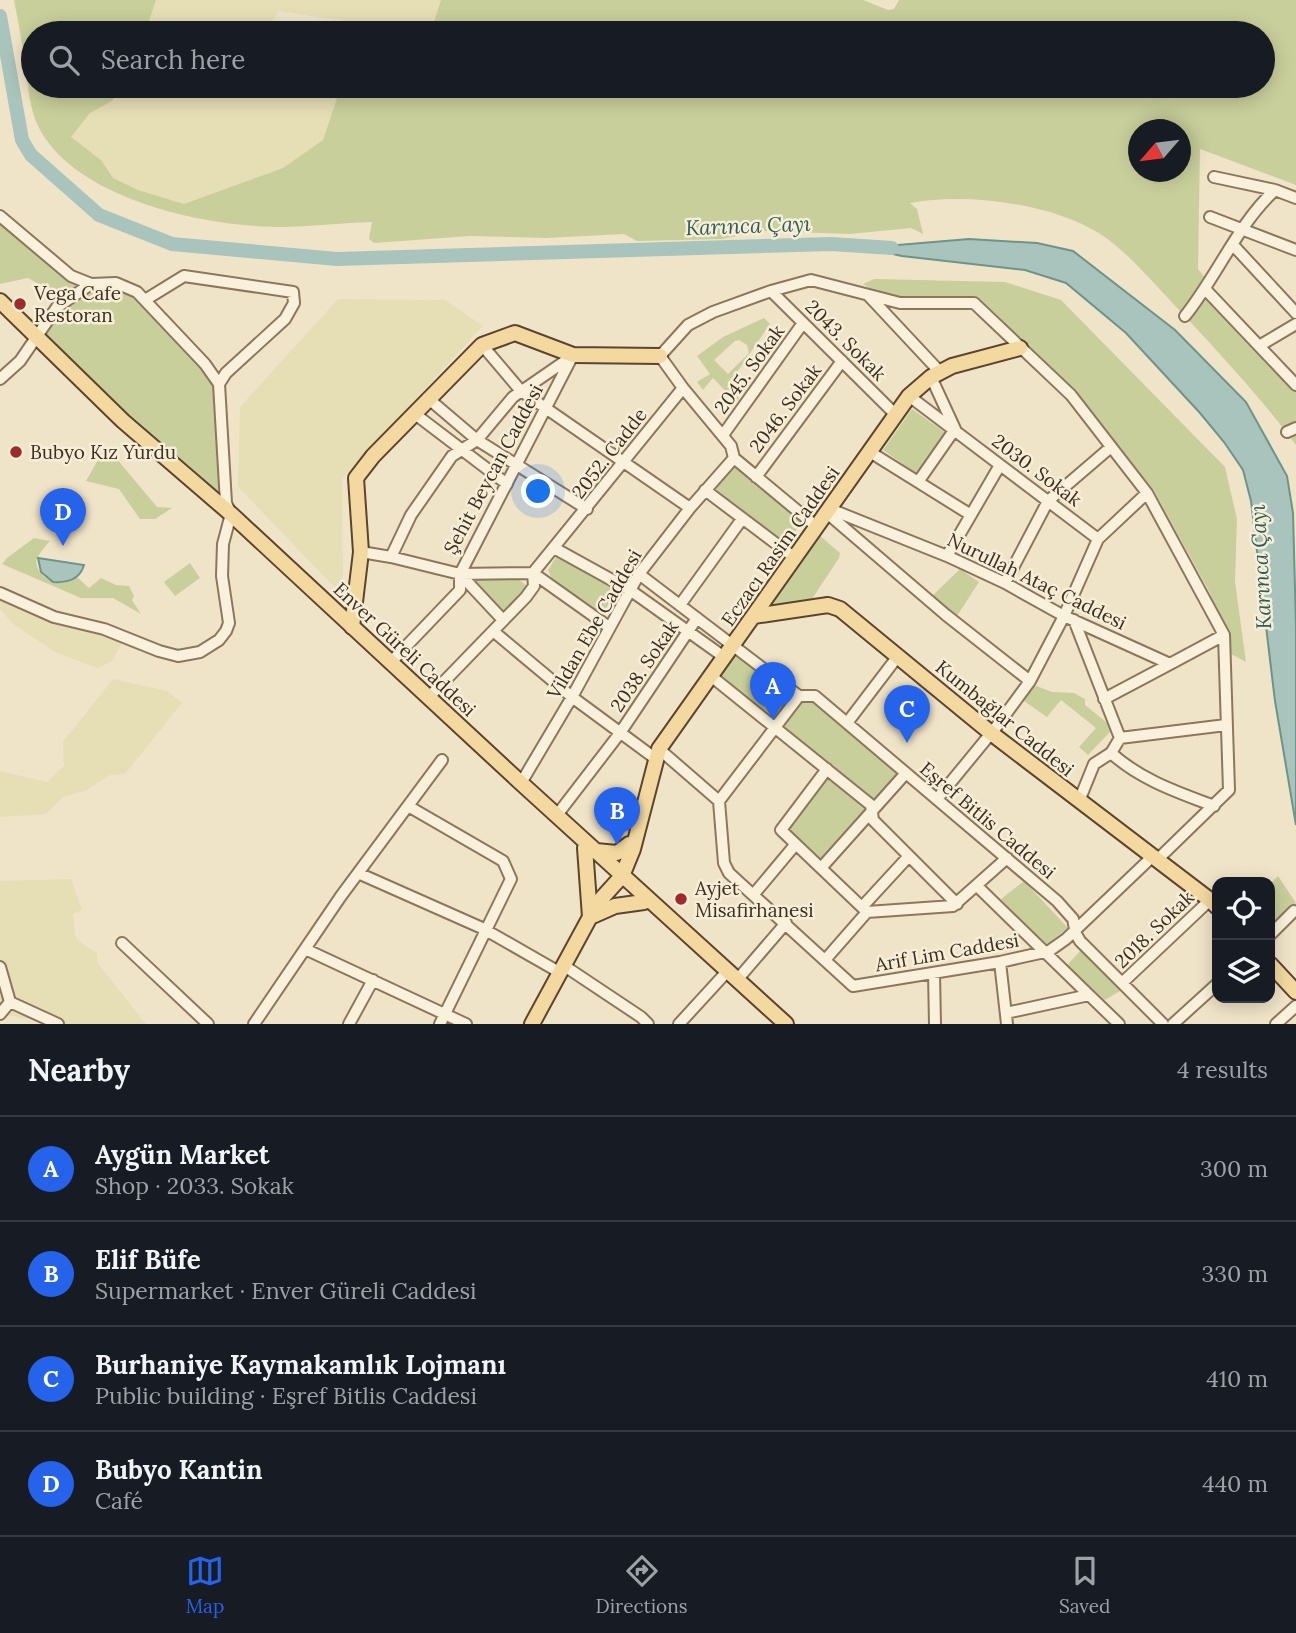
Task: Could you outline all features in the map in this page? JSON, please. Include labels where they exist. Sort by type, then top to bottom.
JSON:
[{"type":"main road","name":"Enver Güreli Caddesi","points":[[0,301],[34,340]]},
{"type":"main road","name":"Enver Güreli Caddesi","points":[[0,312],[230,518],[620,876],[730,978],[775,1024]]},
{"type":"main road","points":[[352,627],[361,552],[356,478],[373,456],[482,345],[515,333],[573,355],[660,356]]},
{"type":"main road","name":"Eczacı Rasim Caddesi","points":[[631,846],[638,831],[658,754],[909,396],[936,374],[951,366],[1020,348]]},
{"type":"main road","name":"Enver Güreli Caddesi","points":[[230,518],[429,696],[591,850]]},
{"type":"main road","name":"Kumbağlar Caddesi","points":[[754,616],[834,606],[991,733],[1212,902]]},
{"type":"main road","points":[[590,917],[591,850],[617,853],[631,846]]},
{"type":"main road","points":[[532,1024],[590,917],[620,876],[631,846]]},
{"type":"main road","points":[[620,876],[631,846]]},
{"type":"main road","name":"Enver Güreli Caddesi","points":[[620,876],[644,902],[786,1024]]},
{"type":"main road","points":[[590,917],[615,905],[644,902]]},
{"type":"main road","points":[[1275,969],[1296,992]]},
{"type":"street","points":[[1214,177],[1275,190],[1296,198]]},
{"type":"street","points":[[1185,316],[1206,290],[1242,229],[1261,203],[1275,190]]},
{"type":"street","points":[[0,216],[71,276],[91,284],[116,283],[137,292],[205,365],[219,384],[226,503],[230,518],[222,555],[229,623],[219,640],[200,652],[178,656],[104,629],[54,617],[0,593]]},
{"type":"street","points":[[1210,217],[1296,250]]},
{"type":"street","points":[[1233,245],[1296,313]]},
{"type":"street","points":[[145,300],[184,275],[293,292],[294,303],[285,319],[226,373],[219,384]]},
{"type":"street","points":[[817,527],[734,458],[731,446],[660,356],[688,326],[713,312],[771,290],[811,280],[900,303],[974,303],[1071,395],[1147,493],[1224,635],[1229,790],[1214,806],[1153,782],[1111,753]]},
{"type":"street","points":[[0,379],[20,361],[57,307],[91,284]]},
{"type":"street","name":"2043. Sokak","points":[[771,290],[896,415]]},
{"type":"street","points":[[1206,290],[1296,385]]},
{"type":"street","name":"2030. Sokak","points":[[868,295],[936,374],[955,429]]},
{"type":"street","name":"2045. Sokak","points":[[723,435],[803,323]]},
{"type":"street","points":[[1259,346],[1296,324]]},
{"type":"street","points":[[482,345],[521,391],[690,508]]},
{"type":"street","points":[[391,557],[411,515],[452,456],[477,440],[513,397],[573,355]]},
{"type":"street","name":"Şehit Beycan Caddesi","points":[[391,662],[460,590],[460,574],[573,355]]},
{"type":"street","name":"2046. Sokak","points":[[756,477],[842,361]]},
{"type":"street","name":"2052. Cadde","points":[[429,696],[526,597],[534,586],[533,573],[683,388]]},
{"type":"street","name":"2030. Sokak","points":[[909,396],[1098,539]]},
{"type":"street","points":[[430,400],[477,440],[587,509]]},
{"type":"street","points":[[415,414],[507,484]]},
{"type":"street","points":[[919,482],[955,429]]},
{"type":"street","points":[[1005,583],[1048,501],[1111,447]]},
{"type":"street","points":[[870,452],[971,515]]},
{"type":"street","name":"Vildan Ebe Caddesi","points":[[521,783],[572,697],[639,574],[690,508],[734,458]]},
{"type":"street","points":[[947,556],[1000,465]]},
{"type":"street","points":[[705,491],[796,558]]},
{"type":"street","points":[[937,799],[1030,681],[1069,618],[1098,539],[1147,493]]},
{"type":"street","points":[[828,511],[946,615],[1030,681]]},
{"type":"street","name":"Nurullah Ataç Caddesi","points":[[828,511],[947,556],[1005,583],[1069,618],[1170,664]]},
{"type":"street","points":[[680,605],[742,519]]},
{"type":"street","points":[[554,548],[630,590],[724,657]]},
{"type":"street","points":[[361,552],[460,574],[533,573],[609,627]]},
{"type":"street","points":[[460,574],[503,620]]},
{"type":"street","name":"Eşref Bitlis Caddesi","points":[[639,574],[799,696],[815,696],[1007,858],[1057,901],[1073,919],[1080,941],[1163,1024]]},
{"type":"street","name":"2038. Sokak","points":[[557,815],[620,733],[697,618]]},
{"type":"street","points":[[1069,618],[1120,738]]},
{"type":"street","points":[[493,631],[572,697],[620,733],[658,754],[719,802],[799,696]]},
{"type":"street","points":[[1104,699],[1224,635]]},
{"type":"street","points":[[847,723],[898,656]]},
{"type":"street","points":[[711,676],[873,809],[873,820],[957,904]]},
{"type":"street","points":[[1120,738],[1226,725]]},
{"type":"street","points":[[1079,802],[1094,764],[1111,753],[1120,738]]},
{"type":"street","points":[[254,1024],[358,873],[442,760]]},
{"type":"street","points":[[827,769],[781,828],[782,832],[864,910],[953,906],[1007,858]]},
{"type":"street","points":[[821,868],[906,773]]},
{"type":"street","name":"Arif Lim Caddesi","points":[[719,802],[726,869],[856,986],[1044,953],[1066,939],[1214,806]]},
{"type":"street","points":[[408,806],[503,861],[511,879],[442,1019]]},
{"type":"street","points":[[754,894],[795,845]]},
{"type":"street","points":[[825,960],[909,856]]},
{"type":"street","points":[[358,873],[485,930],[561,968],[648,1024]]},
{"type":"street","points":[[977,886],[1119,1024]]},
{"type":"street","name":"2018. Sokak","points":[[1122,983],[1212,906]]},
{"type":"street","points":[[1275,930],[1294,911]]},
{"type":"street","points":[[685,1022],[786,923]]},
{"type":"street","points":[[122,943],[208,1024]]},
{"type":"street","points":[[305,948],[373,980],[442,1019],[466,1024]]},
{"type":"street","points":[[1000,962],[1006,1019],[1089,995]]},
{"type":"street","points":[[0,967],[10,1002],[58,1024]]},
{"type":"street","points":[[934,973],[935,1024]]},
{"type":"street","points":[[349,1024],[373,980]]},
{"type":"street","points":[[1173,1024],[1212,989]]},
{"type":"street","points":[[0,1014],[10,1002]]},
{"type":"street","points":[[1276,1024],[1296,1006]]},
{"type":"shaded area","points":[[156,0],[441,0],[434,21],[345,21],[279,11],[272,21],[149,21]]},
{"type":"shaded area","points":[[114,98],[337,98],[323,140],[283,168],[184,204],[138,190],[112,178],[101,160],[70,137],[90,113]]},
{"type":"shaded area","points":[[338,299],[445,300],[483,326],[342,479],[343,596],[238,487],[240,407]]},
{"type":"shaded area","points":[[0,593],[125,638],[112,661],[98,668],[55,652],[13,624],[0,609]]},
{"type":"shaded area","points":[[113,679],[167,691],[182,703],[125,774],[110,775],[85,791],[63,797],[46,814],[0,817],[0,771],[47,782],[64,766],[63,742]]},
{"type":"shaded area","points":[[71,879],[82,910],[73,914],[76,939],[97,954],[97,962],[146,1024],[58,1024],[0,1014],[0,881]]},
{"type":"green space","points":[[14,0],[156,0],[149,21],[21,21],[21,37]]},
{"type":"green space","points":[[441,0],[863,0],[888,10],[894,9],[899,0],[1296,0],[1296,185],[1200,149],[1198,269],[1296,392],[1296,445],[1226,361],[1132,260],[1094,230],[1044,211],[1016,204],[960,199],[910,203],[917,209],[923,234],[911,228],[850,234],[761,231],[722,239],[637,241],[624,234],[546,238],[470,236],[374,243],[369,239],[372,222],[255,226],[184,215],[148,205],[113,191],[82,174],[56,152],[35,119],[30,98],[114,98],[90,113],[71,137],[101,160],[113,178],[138,190],[184,204],[283,168],[323,140],[337,98],[1275,98],[1275,21],[434,21]]},
{"type":"green space","points":[[0,221],[84,281],[60,301],[46,288],[28,278],[0,284]]},
{"type":"green space","points":[[874,279],[1005,282],[1061,300],[1225,467],[1237,519],[1235,582],[1246,662],[1229,653],[1210,593],[1153,489],[1093,418],[972,302],[892,303],[863,284]]},
{"type":"green space","points":[[91,284],[137,292],[219,384],[223,501],[125,416],[40,333],[57,307]]},
{"type":"green space","points":[[764,318],[770,324],[727,387],[739,398],[736,402],[713,378],[703,390],[697,382],[710,374],[697,356],[723,337]],"holes":[[[739,340],[747,345],[749,353],[728,374],[714,360],[735,341]]]},
{"type":"green space","points":[[912,409],[946,433],[917,474],[883,450]]},
{"type":"green space","points":[[106,446],[157,507],[172,508],[155,519],[140,519],[119,489],[86,481]]},
{"type":"green space","points":[[735,464],[802,521],[786,546],[714,491]]},
{"type":"green space","points":[[819,535],[840,553],[808,605],[772,604],[770,602]]},
{"type":"green space","points":[[34,538],[50,541],[36,563],[40,572],[48,579],[62,583],[77,577],[89,588],[101,578],[116,585],[129,586],[134,596],[132,600],[141,614],[113,598],[81,598],[2,564]]},
{"type":"green space","points":[[558,554],[620,587],[601,616],[551,577],[548,570]]},
{"type":"green space","points":[[190,563],[200,578],[175,596],[164,582]]},
{"type":"green space","points":[[960,569],[979,582],[957,616],[932,596]]},
{"type":"green space","points":[[482,574],[499,579],[516,577],[528,587],[501,614],[473,585]]},
{"type":"green space","points":[[733,645],[799,696],[815,696],[906,773],[821,868],[782,832],[827,768],[775,728],[780,721],[770,713],[765,720],[711,676]]},
{"type":"green space","points":[[1034,685],[1052,692],[1074,693],[1085,699],[1085,705],[1106,722],[1110,732],[1088,755],[1079,747],[1096,728],[1061,700],[1047,717],[1024,701]]},
{"type":"green space","points":[[1278,876],[1296,903],[1275,922],[1275,879]]},
{"type":"green space","points":[[1024,881],[1068,928],[1045,945],[1041,944],[1001,899]]},
{"type":"green space","points":[[1081,950],[1122,989],[1120,991],[1105,1000],[1069,968],[1068,964]]},
{"type":"water","points":[[969,239],[1037,243],[1073,251],[1175,330],[1246,402],[1287,476],[1293,513],[1296,825],[1275,701],[1251,501],[1243,470],[1200,413],[1126,333],[1066,283],[1025,270],[902,256],[874,247]]},
{"type":"water","points":[[38,558],[84,565],[72,579],[53,582],[41,572]]},
{"type":"waterway","name":"Karınca Çayı","points":[[0,16],[22,140],[31,155],[99,215],[172,244],[337,259],[831,244],[892,248]]},
{"type":"place","name":"Vega Cafe Restoran","points":[[20,304]]},
{"type":"place","name":"Bubyo Kız Yurdu","points":[[16,452]]},
{"type":"place","name":"Bubyo Kantin","points":[[63,546]]},
{"type":"place","name":"Aygün Market","points":[[773,720]]},
{"type":"place","name":"Burhaniye Kaymakamlık Lojmanı","points":[[907,743]]},
{"type":"place","name":"Elif Büfe","points":[[617,845]]},
{"type":"place","name":"Ayjet Misafirhanesi","points":[[681,899]]}]
